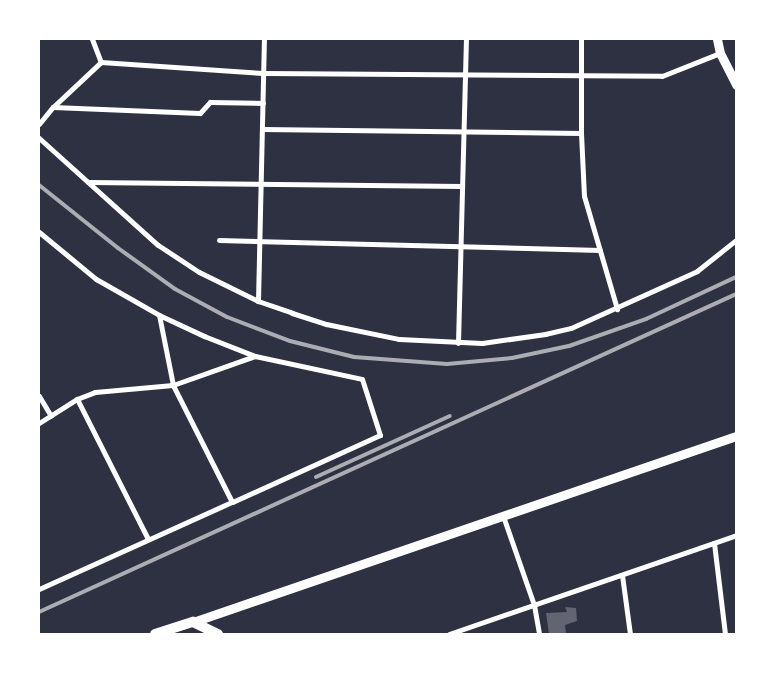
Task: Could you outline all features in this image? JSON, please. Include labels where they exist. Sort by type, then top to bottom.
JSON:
[{"type":"main road","points":[[717,39],[720,53],[736,85]]},
{"type":"main road","points":[[155,634],[736,436]]},
{"type":"main road","points":[[193,622],[218,634]]},
{"type":"street","points":[[92,39],[101,62]]},
{"type":"street","points":[[258,301],[264,39]]},
{"type":"street","points":[[458,343],[466,39]]},
{"type":"street","points":[[581,39],[580,133],[584,196],[617,309]]},
{"type":"street","points":[[39,124],[53,107],[101,62],[264,73],[662,76],[720,53]]},
{"type":"street","points":[[53,107],[200,113],[210,102],[263,103]]},
{"type":"street","points":[[262,129],[580,133]]},
{"type":"street","points":[[39,138],[158,244],[199,272],[258,301],[326,324],[399,339],[482,343],[545,334],[571,328],[617,309],[697,271],[736,240]]},
{"type":"street","points":[[88,182],[261,182],[462,186]]},
{"type":"street","points":[[39,232],[96,279],[159,314],[204,336],[255,356],[362,379],[380,435],[39,589]]},
{"type":"street","points":[[219,240],[600,250]]},
{"type":"street","points":[[159,314],[172,384],[232,502]]},
{"type":"street","points":[[39,423],[77,399],[95,392],[172,384],[255,356]]},
{"type":"street","points":[[39,396],[51,416]]},
{"type":"street","points":[[77,399],[148,539]]},
{"type":"street","points":[[502,515],[534,605],[539,634]]},
{"type":"street","points":[[449,634],[736,535]]},
{"type":"street","points":[[714,543],[725,634]]},
{"type":"street","points":[[622,575],[630,634]]},
{"type":"building","points":[[565,607],[576,608],[577,621],[565,625],[566,634],[549,634],[546,613],[567,612]]},
{"type":"railway","points":[[39,185],[118,248],[175,289],[227,317],[290,341],[354,357],[447,364],[512,358],[569,346],[646,319],[736,277]]},
{"type":"railway","points":[[39,612],[736,294]]},
{"type":"railway","points":[[316,477],[450,416]]}]
